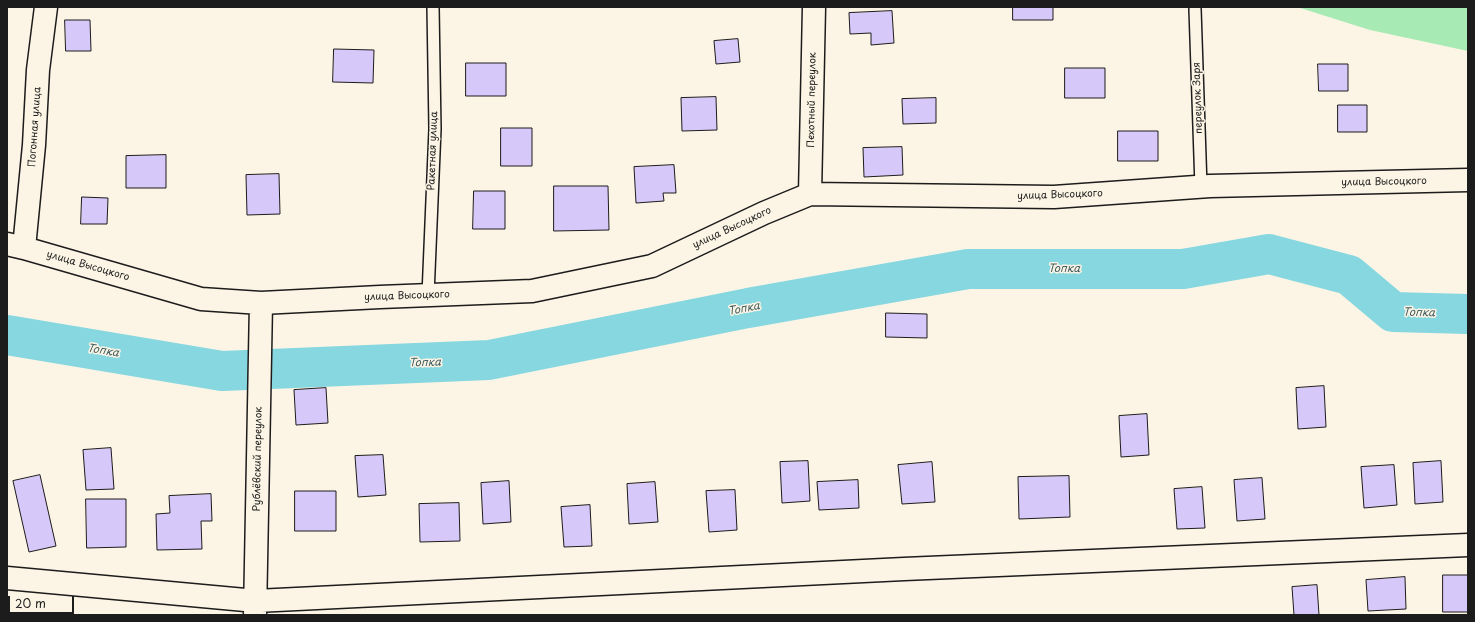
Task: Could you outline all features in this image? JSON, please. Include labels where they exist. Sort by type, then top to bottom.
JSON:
[{"type":"street","name":"Погонная улица","points":[[16,246],[34,145],[38,70],[46,7]]},
{"type":"street","name":"Пехотный переулок","points":[[810,194],[814,7]]},
{"type":"street","name":"улица Высоцкого","points":[[16,246],[201,299],[261,303],[532,291],[652,266],[764,213],[810,194],[1054,197],[1201,187],[1468,180]]},
{"type":"street","name":"Рублёвский переулок","points":[[255,608],[261,303]]},
{"type":"street","points":[[7,578],[255,608],[904,569],[1468,545]]},
{"type":"lane","name":"Ракетная улица","points":[[428,295],[435,129],[433,7]]},
{"type":"lane","name":"переулок Заря","points":[[1195,9],[1201,187]]},
{"type":"green space","points":[[1297,7],[1468,7],[1468,51],[1370,30]]},
{"type":"building","points":[[1013,7],[1053,7],[1053,20],[1013,20]]},
{"type":"building","points":[[892,11],[894,43],[871,45],[871,33],[850,34],[849,13]]},
{"type":"building","points":[[65,20],[90,20],[91,51],[66,51]]},
{"type":"building","points":[[738,39],[740,62],[716,64],[714,41]]},
{"type":"building","points":[[334,49],[374,50],[373,83],[333,82]]},
{"type":"building","points":[[466,63],[506,63],[506,96],[466,96]]},
{"type":"building","points":[[1318,64],[1348,64],[1348,91],[1319,91]]},
{"type":"building","points":[[1065,68],[1105,68],[1105,98],[1065,98]]},
{"type":"building","points":[[716,97],[717,130],[682,131],[681,98]]},
{"type":"building","points":[[936,98],[936,123],[903,124],[902,99]]},
{"type":"building","points":[[1338,105],[1367,105],[1367,132],[1338,132]]},
{"type":"building","points":[[501,128],[532,128],[532,166],[501,166]]},
{"type":"building","points":[[1118,131],[1158,131],[1158,161],[1118,161]]},
{"type":"building","points":[[902,147],[903,175],[864,177],[863,148]]},
{"type":"building","points":[[166,155],[166,188],[126,188],[126,156]]},
{"type":"building","points":[[674,165],[676,193],[663,193],[664,201],[636,203],[634,167]]},
{"type":"building","points":[[279,174],[280,214],[247,215],[246,175]]},
{"type":"building","points":[[554,186],[608,186],[609,230],[554,231]]},
{"type":"building","points":[[474,191],[505,191],[505,229],[473,229]]},
{"type":"building","points":[[82,197],[108,198],[107,224],[81,224]]},
{"type":"building","points":[[886,313],[927,314],[927,338],[886,337]]},
{"type":"building","points":[[1324,386],[1326,427],[1298,429],[1296,388]]},
{"type":"building","points":[[326,388],[328,423],[296,425],[294,390]]},
{"type":"building","points":[[1147,414],[1149,455],[1121,457],[1119,416]]},
{"type":"building","points":[[111,448],[114,489],[86,490],[83,450]]},
{"type":"building","points":[[383,455],[386,495],[358,497],[355,456]]},
{"type":"building","points":[[808,461],[810,501],[782,503],[780,462]]},
{"type":"building","points":[[1441,461],[1443,502],[1415,504],[1413,463]]},
{"type":"building","points":[[932,462],[935,502],[902,504],[898,465]]},
{"type":"building","points":[[1394,465],[1397,505],[1364,508],[1361,467]]},
{"type":"building","points":[[40,475],[56,546],[29,552],[13,481]]},
{"type":"building","points":[[1069,476],[1070,517],[1019,519],[1018,477]]},
{"type":"building","points":[[1262,478],[1265,519],[1237,521],[1234,480]]},
{"type":"building","points":[[858,480],[859,508],[819,510],[817,482]]},
{"type":"building","points":[[509,481],[511,522],[483,524],[481,483]]},
{"type":"building","points":[[655,482],[658,522],[629,524],[627,484]]},
{"type":"building","points":[[1202,487],[1205,528],[1177,529],[1174,489]]},
{"type":"building","points":[[735,490],[737,530],[709,532],[706,491]]},
{"type":"building","points":[[295,491],[336,491],[336,531],[295,531]]},
{"type":"building","points":[[211,494],[212,521],[201,521],[202,549],[157,550],[156,514],[170,513],[169,496]]},
{"type":"building","points":[[86,499],[126,499],[126,547],[87,548]]},
{"type":"building","points":[[459,503],[460,541],[420,542],[419,504]]},
{"type":"building","points":[[590,505],[592,546],[564,547],[561,507]]},
{"type":"building","points":[[1443,575],[1468,575],[1468,612],[1443,612]]},
{"type":"building","points":[[1405,577],[1406,609],[1368,611],[1366,580]]},
{"type":"building","points":[[1317,585],[1319,615],[1294,615],[1292,587]]},
{"type":"waterway","name":"Топка","points":[[7,335],[222,371],[489,360],[748,308],[968,269],[1183,269],[1269,254],[1349,275],[1393,312],[1468,314]]}]
